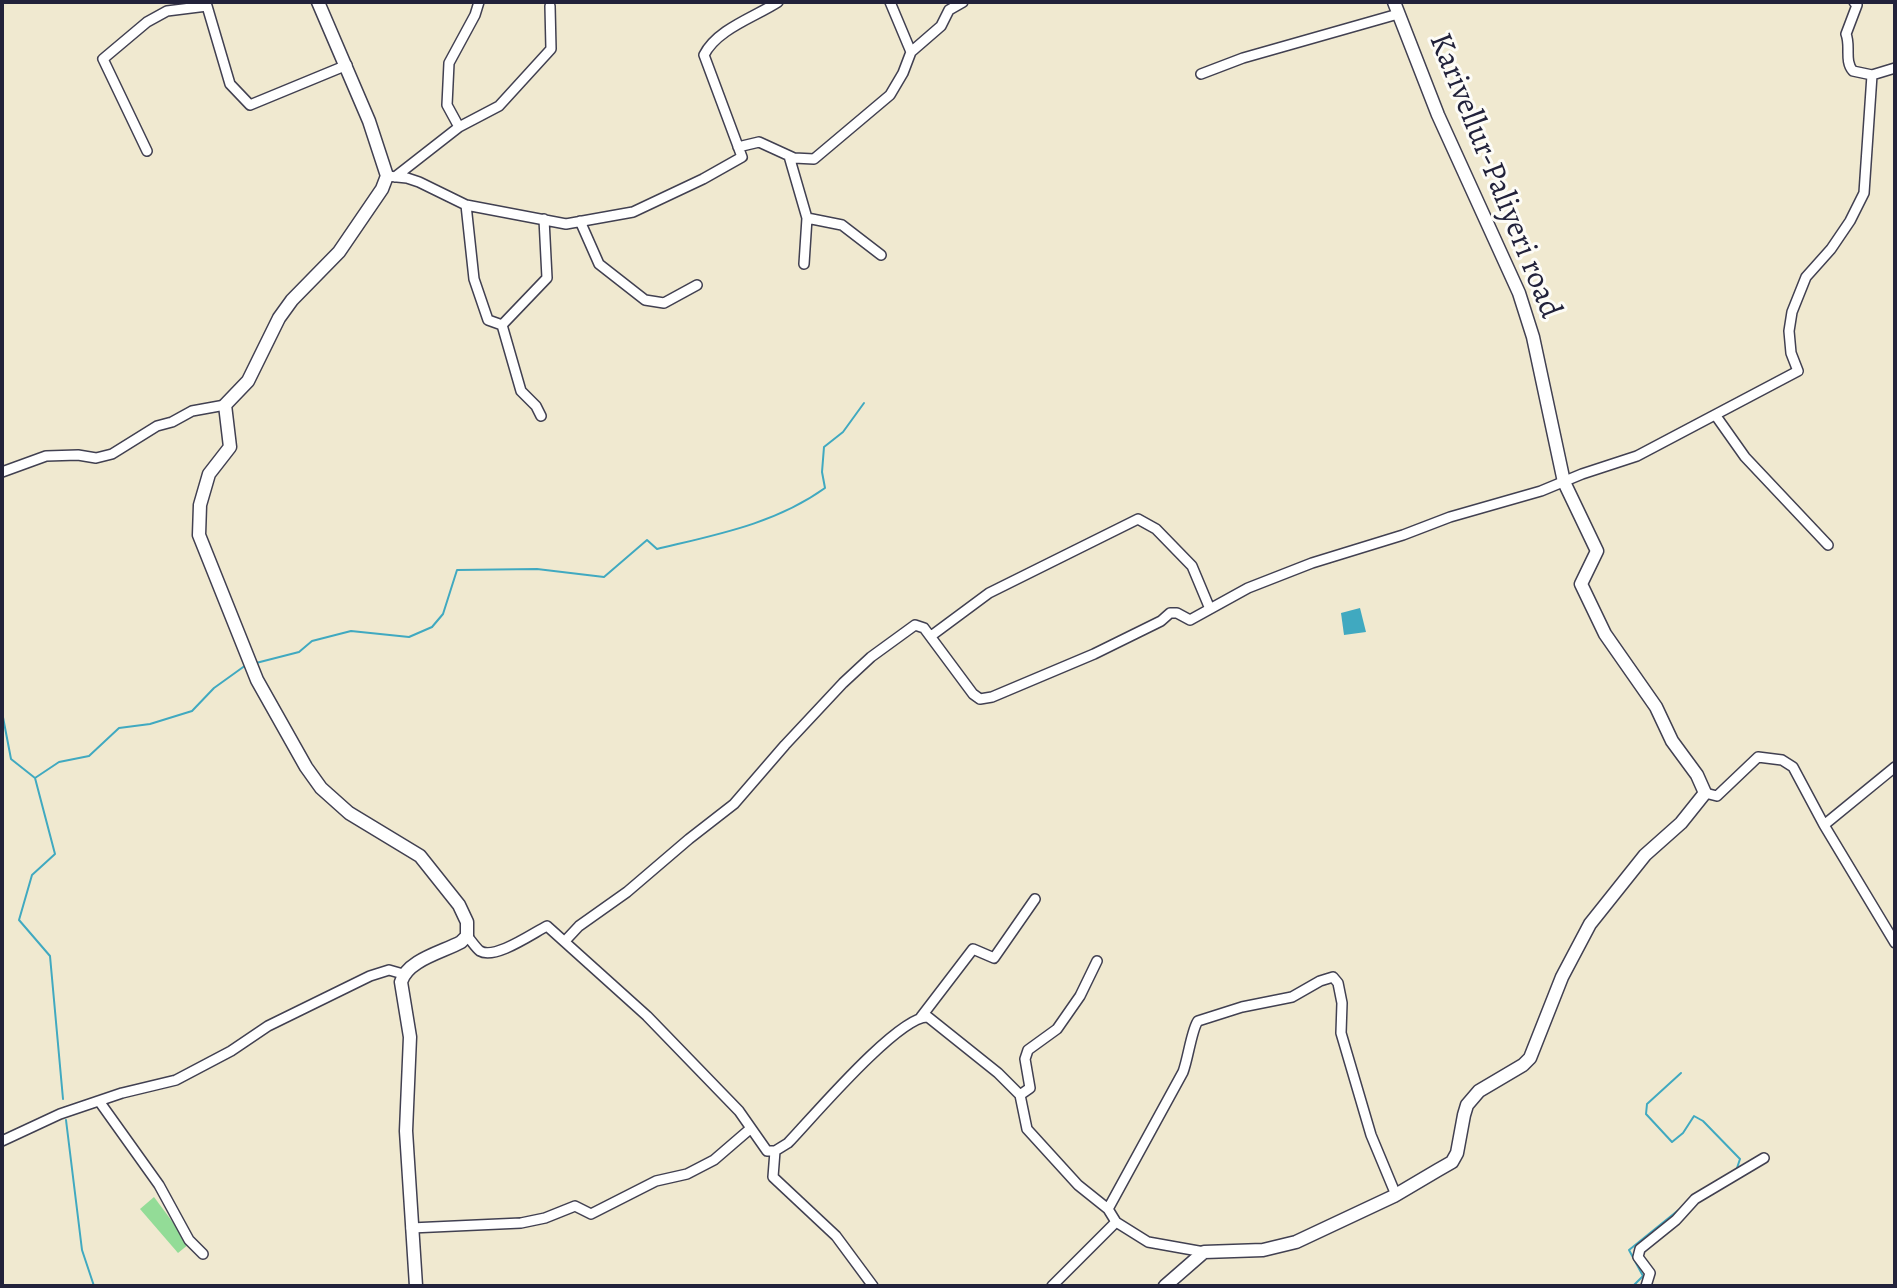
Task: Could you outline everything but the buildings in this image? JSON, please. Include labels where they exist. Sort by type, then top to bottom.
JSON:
[{"type":"main road","points":[[318,2],[347,65],[391,177],[339,252],[292,300],[279,318],[248,381],[225,405],[230,447],[209,474],[200,505],[199,535],[254,670],[288,736],[321,788],[349,813],[420,856],[459,905],[467,922],[467,936],[461,942],[413,965],[403,974],[401,982],[410,1037],[406,1131],[416,1286]]},
{"type":"main road","name":"Karivellur-Paliyeri road","points":[[1396,8],[1433,104],[1519,293],[1533,337],[1564,482],[1597,551],[1581,584],[1605,634],[1656,707],[1672,741],[1697,775],[1705,793]]},
{"type":"main road","points":[[1165,1286],[1204,1252],[1263,1250],[1296,1242],[1396,1195],[1452,1162],[1459,1148],[1467,1105],[1479,1091],[1530,1058],[1562,977],[1590,924],[1645,855],[1681,823],[1705,793]]},
{"type":"street","points":[[459,127],[447,105],[449,63],[479,2]]},
{"type":"street","points":[[391,177],[419,182],[466,205],[566,224],[633,212],[742,157],[704,55],[717,39],[778,2]]},
{"type":"street","points":[[890,2],[911,52]]},
{"type":"street","points":[[738,147],[759,142],[789,156],[814,159],[890,95],[911,52],[941,26],[949,10],[963,2]]},
{"type":"street","points":[[1854,2],[1857,5],[1847,24],[1846,34],[1848,62],[1853,71],[1872,75],[1895,68]]},
{"type":"street","points":[[147,151],[103,59],[147,22],[167,11],[207,6],[230,84],[250,105],[347,65]]},
{"type":"street","points":[[391,177],[459,127],[499,106],[551,49],[550,6]]},
{"type":"street","points":[[1201,74],[1396,8]]},
{"type":"street","points":[[565,941],[579,926],[627,892],[734,804],[799,729],[871,657],[915,625],[924,628],[965,684],[980,699],[1094,654],[1161,621],[1170,613],[1190,620],[1248,588],[1312,563],[1637,456],[1798,371],[1791,353],[1789,331],[1792,312],[1806,277],[1831,249],[1864,193],[1872,75]]},
{"type":"street","points":[[789,156],[807,218],[804,264]]},
{"type":"street","points":[[466,205],[474,279],[488,320],[502,325]]},
{"type":"street","points":[[807,218],[842,225],[881,255]]},
{"type":"street","points":[[502,325],[547,278],[544,219]]},
{"type":"street","points":[[580,221],[599,264],[645,300],[664,303],[697,285]]},
{"type":"street","points":[[502,325],[521,391],[541,416]]},
{"type":"street","points":[[2,472],[46,456],[96,458],[112,454],[157,426],[192,411],[225,405]]},
{"type":"street","points":[[1716,416],[1745,457],[1828,545]]},
{"type":"street","points":[[931,636],[989,593],[1138,519],[1156,529],[1192,566],[1210,609]]},
{"type":"street","points":[[1705,793],[1717,796],[1758,757],[1772,757],[1793,767],[1824,825],[1890,925],[1895,943]]},
{"type":"street","points":[[1824,825],[1895,767]]},
{"type":"street","points":[[467,936],[481,951],[488,953],[500,951],[547,926],[647,1016],[739,1111],[767,1151],[775,1151],[788,1143],[886,1040],[921,1017],[973,949],[994,958],[1035,899]]},
{"type":"street","points":[[1020,1095],[1030,1088],[1025,1059],[1028,1050],[1057,1029],[1080,996],[1097,961]]},
{"type":"street","points":[[2,1141],[60,1114],[176,1080],[231,1051],[268,1026],[370,976],[389,970],[403,974]]},
{"type":"street","points":[[1108,1209],[1183,1072],[1191,1049],[1192,1032],[1198,1021],[1242,1007],[1292,997],[1333,977],[1341,996],[1341,1033],[1371,1135],[1396,1195]]},
{"type":"street","points":[[921,1017],[928,1017],[939,1024],[1020,1095],[1027,1129],[1078,1185],[1108,1209],[1116,1222],[1148,1242],[1204,1252]]},
{"type":"street","points":[[99,1101],[159,1185],[189,1240],[203,1254]]},
{"type":"street","points":[[411,1228],[521,1223],[545,1218],[575,1206],[591,1214],[656,1181],[687,1174],[714,1160],[750,1129]]},
{"type":"street","points":[[775,1151],[773,1177],[836,1236],[873,1286]]},
{"type":"street","points":[[1646,1286],[1650,1273],[1638,1257],[1640,1249],[1676,1220],[1695,1199],[1764,1158]]},
{"type":"street","points":[[1052,1286],[1116,1222]]},
{"type":"green space","points":[[154,1197],[189,1244],[178,1253],[140,1209]]},
{"type":"water","points":[[1360,608],[1366,632],[1344,635],[1341,613]]},
{"type":"waterway","points":[[256,663],[299,652],[312,641],[351,631],[409,637],[432,627],[443,614],[457,570],[537,569],[604,577],[647,540],[657,549],[744,527],[786,511],[825,488],[822,472],[824,447],[843,432],[864,403]]},
{"type":"waterway","points":[[35,778],[59,762],[89,756],[119,728],[150,724],[192,711],[214,688],[246,665]]},
{"type":"waterway","points":[[2,712],[11,759],[35,778],[55,854],[32,875],[19,920],[50,956],[63,1099]]},
{"type":"waterway","points":[[1681,1073],[1647,1104],[1646,1114],[1672,1142],[1683,1133],[1694,1116],[1703,1121],[1740,1159],[1737,1168]]},
{"type":"waterway","points":[[66,1120],[82,1250],[94,1286]]},
{"type":"waterway","points":[[1704,1189],[1729,1174]]},
{"type":"waterway","points":[[1633,1286],[1643,1276],[1629,1250],[1681,1208]]}]
